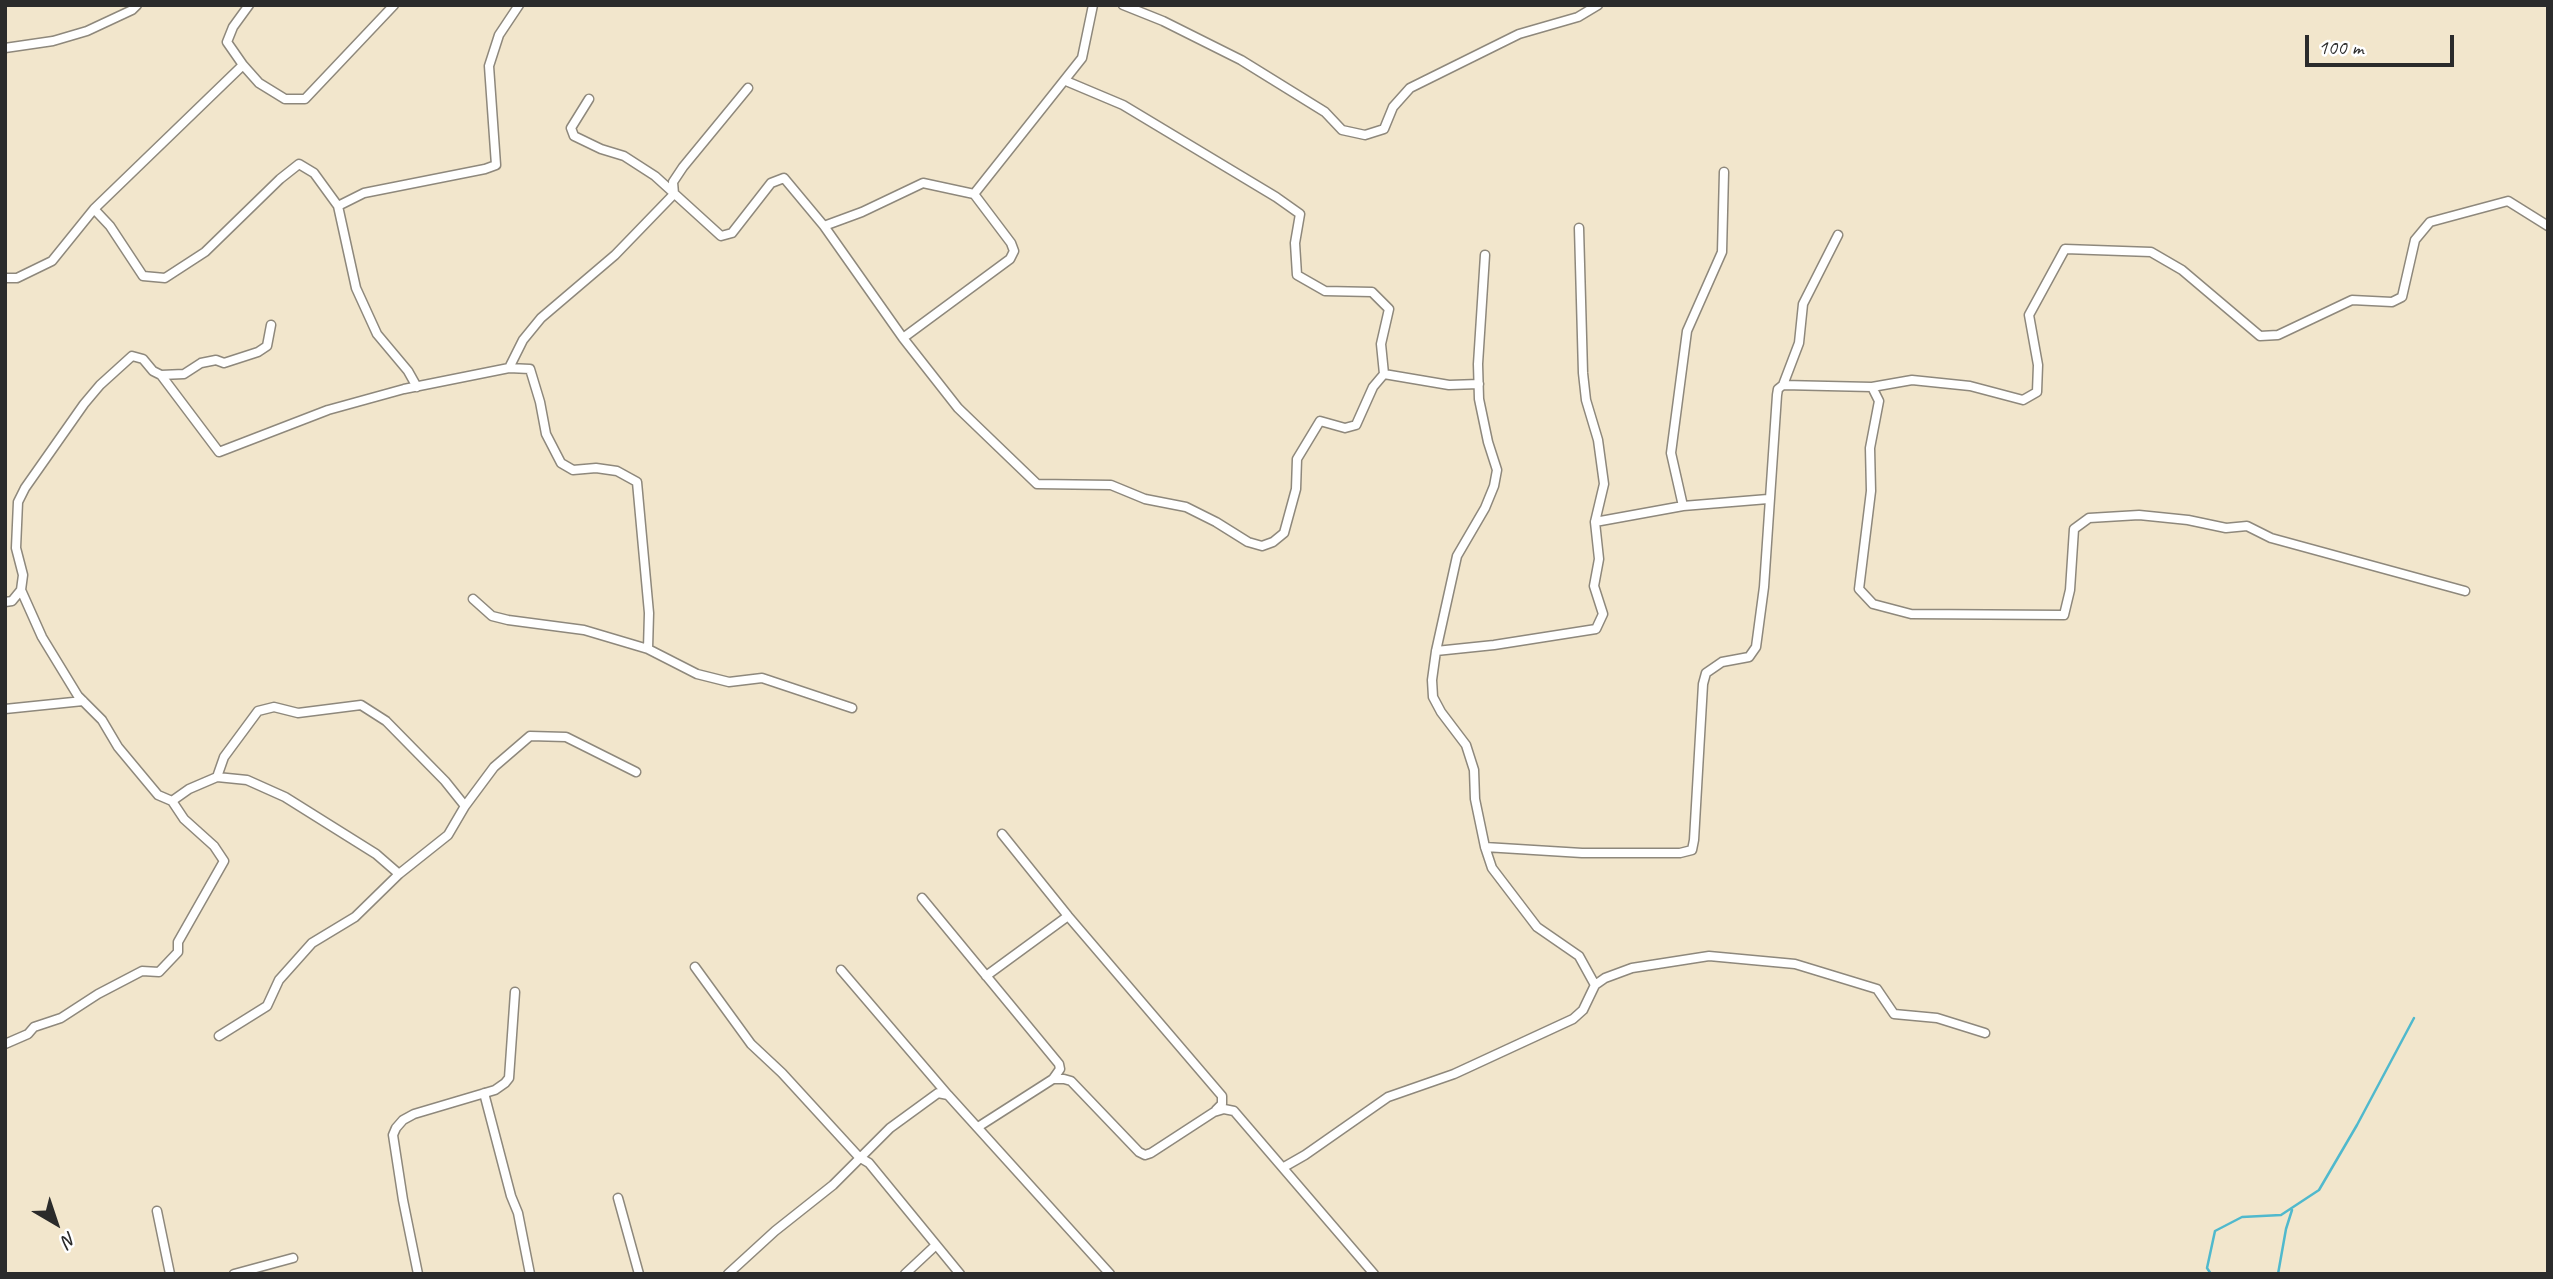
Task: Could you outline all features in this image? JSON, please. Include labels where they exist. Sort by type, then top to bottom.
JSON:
[{"type":"street","points":[[5,48],[53,41],[87,32],[137,5]]},
{"type":"street","points":[[249,5],[233,27],[227,42],[259,83],[285,99],[304,99],[394,5]]},
{"type":"street","points":[[338,206],[364,192],[496,165],[489,66],[499,36],[519,5]]},
{"type":"street","points":[[974,194],[1082,58],[1093,5]]},
{"type":"street","points":[[1122,5],[1163,21],[1241,60],[1325,112],[1342,130],[1365,135],[1384,129],[1393,107],[1410,88],[1518,34],[1578,18],[1598,5]]},
{"type":"street","points":[[5,278],[17,278],[52,261],[94,209],[243,65]]},
{"type":"street","points":[[589,99],[571,128],[574,136],[624,156],[655,176],[721,236],[732,233],[771,183],[784,178],[824,226],[903,338],[958,408],[1037,484],[1111,485],[1145,499],[1186,507],[1248,542],[1262,546],[1273,542],[1284,533],[1296,489],[1297,459],[1320,421],[1345,428],[1356,425],[1373,387],[1384,374],[1381,344],[1389,309],[1372,292],[1325,291],[1297,275],[1295,243],[1300,214],[1276,197],[1123,105],[1066,81]]},
{"type":"street","points":[[509,368],[523,340],[541,318],[615,255],[674,194],[673,181],[748,88]]},
{"type":"street","points":[[94,209],[110,226],[143,276],[165,278],[205,252],[299,164],[314,173],[338,206],[356,288],[377,334],[408,371],[417,387]]},
{"type":"street","points":[[1683,506],[1671,453],[1687,331],[1722,252],[1724,172]]},
{"type":"street","points":[[824,226],[862,212],[923,183],[974,194],[1011,243],[1014,251],[1010,259],[903,338]]},
{"type":"street","points":[[1783,385],[1872,387],[1912,380],[1970,386],[2023,400],[2037,392],[2038,365],[2029,315],[2065,249],[2151,252],[2182,270],[2260,336],[2278,335],[2352,300],[2392,302],[2402,297],[2415,240],[2430,222],[2508,201],[2548,226]]},
{"type":"street","points":[[1436,651],[1595,629],[1603,614],[1594,586],[1599,559],[1595,522],[1604,484],[1598,440],[1586,400],[1583,373],[1579,228]]},
{"type":"street","points":[[1485,847],[1582,852],[1680,853],[1692,850],[1703,684],[1706,673],[1711,668],[1749,657],[1756,647],[1764,587],[1768,499],[1778,389],[1783,385],[1799,343],[1803,304],[1838,235]]},
{"type":"street","points":[[1485,255],[1479,384],[1488,442],[1497,470],[1485,508],[1457,556],[1436,651],[1433,697],[1466,745],[1474,770],[1475,799],[1492,868],[1537,927],[1579,956],[1595,985]]},
{"type":"street","points":[[161,375],[184,374],[201,363],[216,360],[224,363],[258,352],[267,346],[271,325]]},
{"type":"street","points":[[5,1044],[28,1034],[34,1027],[61,1018],[142,971],[159,972],[178,952],[178,942],[224,861],[214,846],[184,819],[172,801],[158,794],[118,747],[102,720],[83,701],[42,637],[22,590],[23,576],[16,548],[18,502],[84,404],[100,385],[132,356],[143,359],[153,371],[161,375],[219,452],[328,410],[417,387],[509,368],[530,369],[546,434],[561,463],[573,470],[596,468],[617,471],[637,482],[649,613],[648,649]]},
{"type":"street","points":[[1384,374],[1449,385],[1479,384]]},
{"type":"street","points":[[1872,387],[1879,401],[1870,449],[1871,491],[1860,589],[1873,604],[1911,614],[2064,615],[2070,590],[2074,529],[2089,518],[2139,515],[2188,520],[2226,528],[2247,526],[2271,538],[2465,592]]},
{"type":"street","points":[[1595,522],[1683,506],[1768,499]]},
{"type":"street","points":[[5,602],[12,601],[22,590]]},
{"type":"street","points":[[473,599],[492,616],[584,630],[648,649],[697,674],[729,682],[761,678],[852,708]]},
{"type":"street","points":[[5,709],[83,701]]},
{"type":"street","points":[[216,777],[224,757],[258,711],[274,707],[298,713],[361,705],[386,721],[445,780],[465,806]]},
{"type":"street","points":[[219,1036],[267,1006],[279,980],[312,943],[355,917],[399,874],[448,835],[465,806],[494,767],[530,736],[566,737],[636,772]]},
{"type":"street","points":[[172,801],[189,789],[216,777],[247,780],[285,797],[376,854],[399,874]]},
{"type":"street","points":[[1002,834],[1068,916],[1222,1096],[1222,1104],[1214,1112],[1145,1155],[1071,1082],[1053,1079]]},
{"type":"street","points":[[922,898],[1059,1064],[1059,1074],[1053,1079],[978,1127]]},
{"type":"street","points":[[986,976],[1068,916]]},
{"type":"street","points":[[1284,1167],[1388,1097],[1454,1074],[1573,1019],[1583,1010],[1595,985],[1605,978],[1632,968],[1709,956],[1796,964],[1877,989],[1894,1014],[1937,1018],[1985,1033]]},
{"type":"street","points":[[695,967],[751,1044],[782,1073],[859,1157],[869,1163],[960,1274]]},
{"type":"street","points":[[841,970],[948,1095],[1110,1274]]},
{"type":"street","points":[[418,1274],[393,1135],[403,1120],[414,1114],[495,1090],[509,1078],[515,992]]},
{"type":"street","points":[[484,1093],[511,1196],[518,1213],[530,1274]]},
{"type":"street","points":[[728,1274],[775,1231],[834,1185],[890,1128],[937,1093],[948,1095]]},
{"type":"street","points":[[1214,1112],[1224,1109],[1234,1111],[1374,1274]]},
{"type":"street","points":[[618,1199],[639,1274]]},
{"type":"street","points":[[157,1211],[170,1274]]},
{"type":"street","points":[[905,1274],[936,1245]]},
{"type":"street","points":[[234,1274],[293,1258]]},
{"type":"waterway","points":[[2211,1274],[2207,1268],[2215,1231],[2242,1217],[2281,1215],[2319,1190],[2414,1018]]},
{"type":"waterway","points":[[2278,1274],[2292,1210]]}]
